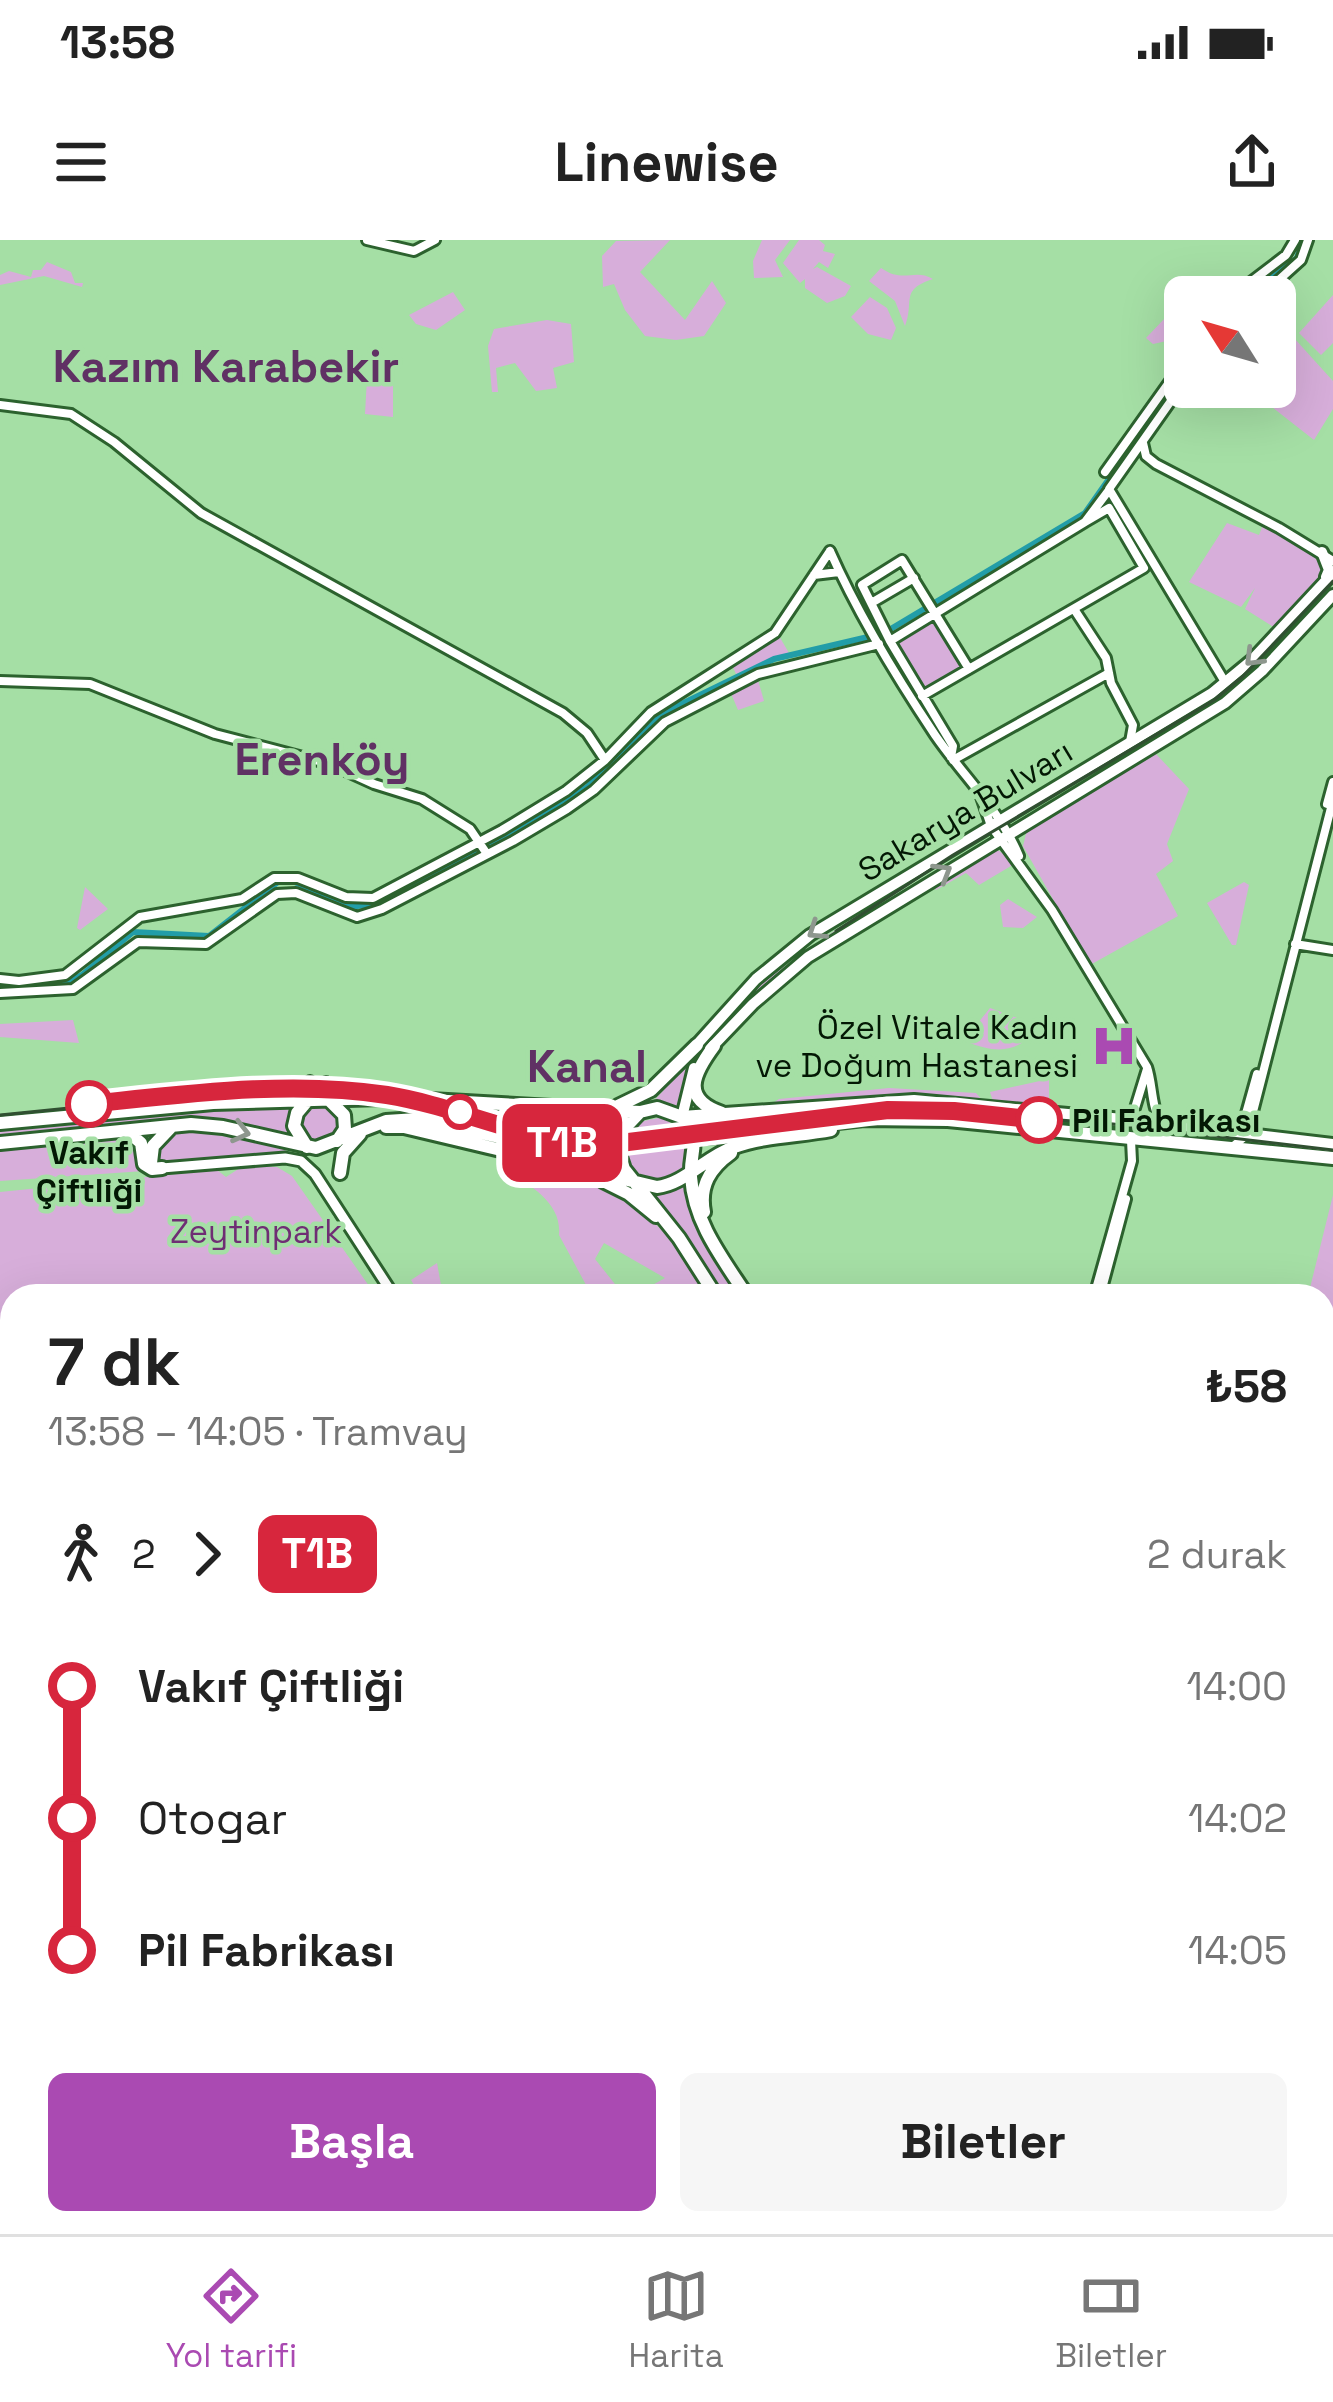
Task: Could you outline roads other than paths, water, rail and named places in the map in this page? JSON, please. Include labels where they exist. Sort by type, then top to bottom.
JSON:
[{"type":"highway","points":[[608,1108],[651,1090],[697,1045]]},
{"type":"highway","points":[[714,1046],[698,1069],[695,1095],[710,1109],[729,1116]]},
{"type":"highway","points":[[0,1143],[173,1126],[223,1127],[307,1147],[337,1142],[401,1118],[432,1120],[540,1146],[603,1146],[377,1097]]},
{"type":"highway","points":[[327,1098],[341,1109],[345,1122],[337,1142]]},
{"type":"highway","points":[[0,1123],[327,1098],[640,1112],[666,1109],[682,1117],[695,1135],[691,1169],[695,1204],[739,1284]]},
{"type":"highway","points":[[307,1147],[294,1126],[297,1113],[309,1100]]},
{"type":"highway","points":[[682,1117],[914,1101],[1333,1144]]},
{"type":"highway","points":[[914,1101],[705,1132],[864,1119],[963,1121],[1333,1158]]},
{"type":"highway","points":[[640,1112],[626,1124],[618,1142],[620,1161],[708,1284]]},
{"type":"highway","points":[[340,1174],[343,1154],[369,1128],[404,1127],[667,1186],[732,1148],[885,1120]]},
{"type":"highway","points":[[162,1168],[152,1165],[149,1155],[173,1126]]},
{"type":"highway","points":[[125,1131],[141,1142],[144,1165],[162,1168]]},
{"type":"highway","points":[[719,1252],[702,1206],[705,1184],[730,1154],[766,1141]]},
{"type":"highway","points":[[580,1170],[629,1194],[679,1238]]},
{"type":"highway","points":[[690,1257],[700,1284]]},
{"type":"main road","points":[[1321,586],[1329,557]]},
{"type":"main road","name":"Sakarya Bulvarı","points":[[640,1112],[756,979],[810,934],[1226,682],[1333,573]]},
{"type":"main road","name":"Sakarya Bulvarı","points":[[682,1117],[691,1076],[768,989],[808,957],[1225,703],[1333,595]]},
{"type":"main road","points":[[162,1168],[291,1158],[304,1162],[386,1284]]},
{"type":"street","points":[[367,240],[414,251],[435,240]]},
{"type":"street","points":[[1258,276],[1286,255],[1295,240]]},
{"type":"street","points":[[1283,276],[1301,260],[1308,240]]},
{"type":"street","points":[[1105,472],[1164,389]]},
{"type":"street","points":[[0,405],[71,413],[201,513],[563,713],[587,733],[605,760]]},
{"type":"street","points":[[1085,522],[1166,408]]},
{"type":"street","points":[[1143,441],[1156,464],[1329,557]]},
{"type":"street","points":[[1109,489],[1220,680],[1226,682]]},
{"type":"street","points":[[0,979],[65,976],[144,915],[242,899],[282,876],[346,898],[373,898],[594,790],[664,722],[758,674],[884,643],[932,608],[1108,508],[1144,568],[922,696]]},
{"type":"street","points":[[0,993],[73,989],[137,942],[206,944],[265,900],[286,892],[358,917],[382,909],[566,791],[655,710],[776,633],[830,551],[952,758],[980,794],[1147,1067],[1155,1113],[1166,1127]]},
{"type":"street","points":[[952,758],[953,746],[884,643],[873,602],[862,585],[902,560],[969,669]]},
{"type":"street","points":[[814,575],[839,572]]},
{"type":"street","points":[[873,602],[914,578]]},
{"type":"street","points":[[1074,609],[1106,658],[1133,724],[1130,743]]},
{"type":"street","points":[[1059,617],[1070,617],[1088,630]]},
{"type":"street","points":[[952,758],[1109,674]]},
{"type":"street","points":[[0,681],[90,683],[215,734],[330,764],[422,799],[484,847]]},
{"type":"street","points":[[1128,712],[1153,730]]},
{"type":"street","points":[[1243,1135],[1333,782]]},
{"type":"street","points":[[1231,1147],[1243,1135],[1333,800]]},
{"type":"street","points":[[1295,944],[1333,950]]},
{"type":"street","points":[[1123,1120],[1135,1108],[1147,1067]]},
{"type":"street","points":[[309,1100],[310,1082]]},
{"type":"street","points":[[326,1082],[327,1098]]},
{"type":"street","points":[[1130,1139],[1134,1161]]},
{"type":"street","points":[[1100,1284],[1134,1161],[1145,1140]]},
{"type":"waterway","points":[[1274,276],[1297,258],[1303,240]]},
{"type":"waterway","points":[[889,630],[1085,513],[1164,401]]},
{"type":"waterway","points":[[0,986],[68,981],[82,975],[133,932],[209,936],[278,882],[295,882],[348,907],[376,904],[495,843],[587,787],[659,715],[774,659],[868,637]]},
{"type":"tunnel","points":[[603,1141],[705,1125]]},
{"type":"tunnel","points":[[603,1152],[703,1138]]},
{"type":"tram line","points":[[836,931],[953,855],[1214,700],[1333,581]]},
{"type":"tram line","name":"T1B","points":[[89,1104],[204,1094],[348,1091],[432,1103],[560,1142],[604,1145],[888,1110],[1039,1120]]},
{"type":"tram line","points":[[0,1115],[282,1093]]},
{"type":"tram line","points":[[706,1131],[923,1110],[1113,1124],[1333,1150]]},
{"type":"tram line","points":[[544,1141],[603,1148]]},
{"type":"place","name":"Özel Vitale Kadın ve Doğum Hastanesi","points":[[1114,1046]]},
{"type":"place","name":"Vakıf Çiftliği","points":[[89,1104]]},
{"type":"place","name":"Pil Fabrikası","points":[[1039,1120]]},
{"type":"district","name":"Kazım Karabekir","points":[[226,366]]},
{"type":"district","name":"Erenköy","points":[[322,759]]},
{"type":"district","name":"Kanal","points":[[587,1066]]},
{"type":"park label","name":"Zeytinpark","points":[[256,1231]]}]
